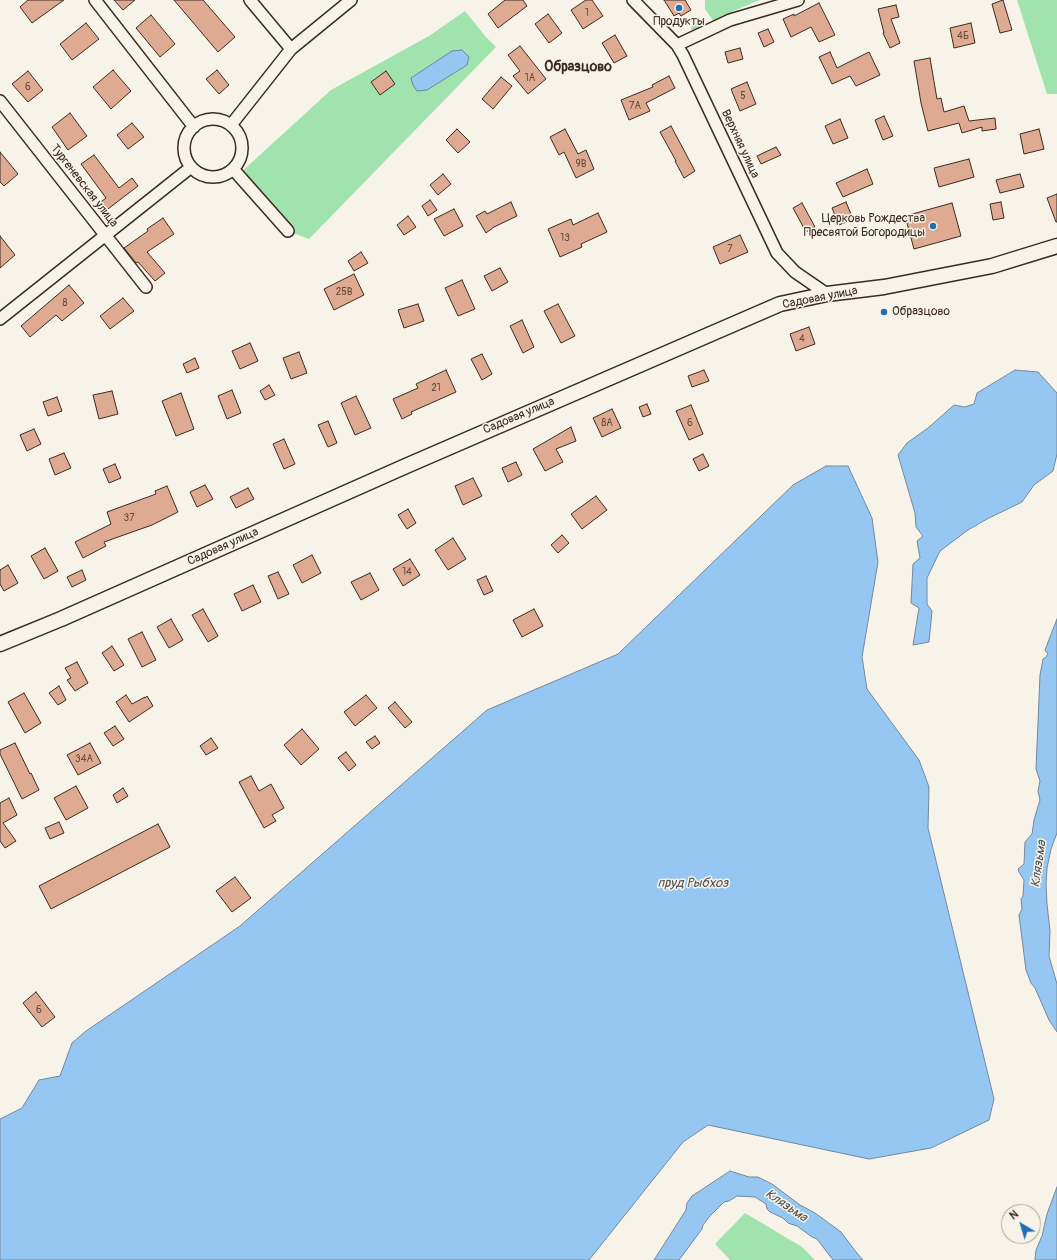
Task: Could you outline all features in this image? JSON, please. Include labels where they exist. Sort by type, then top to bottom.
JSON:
[{"type":"street","points":[[95,0],[194,127]]},
{"type":"street","points":[[250,0],[291,49]]},
{"type":"street","points":[[231,125],[291,49],[351,0]]},
{"type":"street","name":"Верхняя улица","points":[[633,0],[677,45],[689,67],[777,253],[795,272],[827,294]]},
{"type":"street","points":[[677,45],[730,20],[798,0]]},
{"type":"street","name":"Тургеневская улица","points":[[0,101],[146,286]]},
{"type":"street","points":[[212,119],[222,120],[231,125],[239,135],[242,146],[240,158],[233,169],[223,176],[211,178],[199,174],[190,168],[184,157],[184,146],[187,135],[194,127],[202,121],[212,119]]},
{"type":"street","points":[[0,319],[190,168]]},
{"type":"street","points":[[233,169],[288,231]]},
{"type":"street","name":"Садовая улица","points":[[0,644],[61,619],[406,466],[780,304],[827,294],[884,287],[992,266],[1057,246]]},
{"type":"green space","points":[[705,0],[760,0],[733,11],[714,22],[705,9]]},
{"type":"green space","points":[[1017,0],[1057,0],[1057,94],[1047,94]]},
{"type":"green space","points":[[465,11],[496,47],[309,239],[293,233],[239,174],[331,90],[429,36]]},
{"type":"green space","points":[[698,18],[704,23],[703,27],[694,32],[691,29],[692,24]]},
{"type":"green space","points":[[745,1213],[802,1247],[815,1260],[730,1260],[715,1244]]},
{"type":"water","points":[[462,50],[469,57],[467,65],[427,90],[417,91],[411,78],[452,51]]},
{"type":"water","points":[[1015,370],[1038,372],[1057,393],[1057,454],[1053,471],[1034,485],[1022,502],[968,530],[940,551],[927,578],[927,604],[932,611],[929,642],[913,645],[919,608],[911,603],[913,564],[920,558],[917,541],[923,536],[916,527],[915,513],[898,455],[907,443],[928,428],[954,405],[965,407],[974,404],[977,393]]},
{"type":"water","name":"пруд Рыбхоз","points":[[826,466],[848,466],[872,518],[878,562],[862,657],[867,689],[919,760],[929,787],[928,828],[994,1099],[989,1120],[931,1148],[869,1159],[708,1125],[683,1142],[589,1260],[0,1260],[0,1119],[22,1108],[39,1080],[60,1076],[72,1043],[86,1031],[240,926],[487,710],[618,654],[793,485]]},
{"type":"water","name":"Клязьма","points":[[1057,619],[1057,833],[1051,849],[1047,868],[1046,884],[1050,931],[1049,956],[1057,984],[1057,1032],[1049,1020],[1026,970],[1019,915],[1022,909],[1021,899],[1023,896],[1024,880],[1018,869],[1024,864],[1025,842],[1032,834],[1034,820],[1040,800],[1038,791],[1040,781],[1036,769],[1040,675],[1043,659],[1048,654],[1045,650]]},
{"type":"water","name":"Клязьма","points":[[730,1171],[749,1177],[758,1177],[772,1184],[800,1205],[815,1213],[841,1232],[863,1260],[833,1260],[817,1239],[797,1226],[788,1223],[783,1218],[770,1212],[767,1209],[766,1204],[755,1197],[737,1196],[724,1202],[710,1216],[679,1260],[654,1260],[686,1210],[687,1203],[692,1196]]},
{"type":"water","points":[[1057,1187],[1057,1260],[1035,1260],[1036,1250],[1039,1244],[1041,1244],[1047,1214]]},
{"type":"building","points":[[28,0],[64,0],[32,23],[20,7]]},
{"type":"building","points":[[114,0],[135,0],[123,10]]},
{"type":"building","points":[[174,0],[203,0],[235,37],[218,52]]},
{"type":"building","points":[[505,0],[523,0],[527,6],[498,28],[488,14]]},
{"type":"building","points":[[586,0],[592,0],[603,16],[583,29],[571,10]]},
{"type":"building","name":"Продукты","points":[[664,0],[685,0],[691,10],[681,16],[679,13],[674,16]]},
{"type":"building","points":[[1003,0],[1012,30],[1000,33],[992,4]]},
{"type":"building","points":[[819,3],[835,35],[819,42],[811,27],[791,37],[783,19],[794,14],[794,16]]},
{"type":"building","points":[[896,5],[899,17],[891,19],[900,43],[890,48],[883,33],[878,9]]},
{"type":"building","points":[[548,14],[562,33],[549,43],[535,24]]},
{"type":"building","points":[[151,15],[175,44],[160,57],[136,28]]},
{"type":"building","points":[[86,23],[99,39],[72,60],[60,44]]},
{"type":"building","points":[[971,23],[975,43],[954,48],[950,28]]},
{"type":"building","points":[[768,29],[774,42],[764,47],[758,33]]},
{"type":"building","points":[[615,35],[627,56],[614,63],[602,43]]},
{"type":"building","points":[[520,46],[546,79],[528,94],[513,76],[520,71],[508,55]]},
{"type":"building","points":[[740,48],[743,59],[728,63],[725,52]]},
{"type":"building","points":[[830,52],[837,68],[869,52],[880,75],[856,86],[850,76],[832,84],[819,57]]},
{"type":"building","points":[[930,58],[937,99],[941,98],[944,112],[964,106],[969,121],[995,118],[996,129],[982,131],[982,127],[962,133],[959,123],[928,131],[921,103],[914,61]]},
{"type":"building","points":[[113,70],[131,91],[111,109],[93,87]]},
{"type":"building","points":[[217,70],[229,85],[219,94],[206,79]]},
{"type":"building","points":[[28,71],[43,90],[28,102],[12,84]]},
{"type":"building","points":[[386,71],[395,84],[380,95],[371,82]]},
{"type":"building","points":[[669,76],[675,88],[646,103],[650,111],[629,120],[621,100],[653,87],[652,85]]},
{"type":"building","points":[[501,77],[512,86],[493,109],[482,99]]},
{"type":"building","points":[[747,82],[756,104],[740,111],[731,89]]},
{"type":"building","points":[[70,113],[87,136],[68,150],[52,127]]},
{"type":"building","points":[[884,116],[893,136],[883,140],[875,120]]},
{"type":"building","points":[[840,119],[848,138],[833,144],[825,126]]},
{"type":"building","points":[[132,123],[144,137],[128,149],[117,135]]},
{"type":"building","points":[[671,126],[695,171],[684,178],[660,132]]},
{"type":"building","points":[[457,129],[470,142],[458,153],[446,140]]},
{"type":"building","points":[[565,129],[578,154],[586,150],[594,169],[576,178],[564,152],[559,155],[550,137]]},
{"type":"building","points":[[1039,129],[1044,149],[1024,154],[1020,134]]},
{"type":"building","points":[[776,147],[781,155],[761,164],[757,156]]},
{"type":"building","points":[[0,152],[18,174],[4,186],[0,182]]},
{"type":"building","points":[[94,155],[119,188],[132,178],[138,186],[104,212],[98,204],[106,198],[81,164]]},
{"type":"building","points":[[969,159],[974,177],[939,187],[934,168]]},
{"type":"building","points":[[867,169],[873,184],[843,197],[836,183]]},
{"type":"building","points":[[443,174],[451,184],[438,195],[430,185]]},
{"type":"building","points":[[1020,174],[1024,187],[1000,193],[996,180]]},
{"type":"building","points":[[1057,194],[1057,222],[1056,222],[1047,198]]},
{"type":"building","points":[[430,200],[437,210],[428,216],[422,206]]},
{"type":"building","points":[[511,202],[517,216],[494,227],[486,233],[476,216],[485,211],[487,214]]},
{"type":"building","points":[[846,202],[853,219],[839,225],[832,208]]},
{"type":"building","points":[[1001,202],[1004,218],[993,220],[990,204]]},
{"type":"building","points":[[802,203],[815,227],[806,232],[793,208]]},
{"type":"building","name":"Церковь Рождества Пресвятой Богородицы","points":[[952,203],[961,236],[914,249],[905,216]]},
{"type":"building","points":[[454,209],[463,226],[444,236],[434,219]]},
{"type":"building","points":[[598,213],[607,232],[581,244],[582,247],[560,257],[548,229],[571,219],[573,225]]},
{"type":"building","points":[[408,216],[416,227],[404,235],[397,225]]},
{"type":"building","points":[[163,218],[174,234],[147,252],[165,273],[155,281],[138,262],[136,263],[124,248]]},
{"type":"building","points":[[740,235],[748,252],[720,264],[713,247]]},
{"type":"building","points":[[0,236],[15,255],[0,268]]},
{"type":"building","points":[[361,252],[368,263],[354,271],[348,261]]},
{"type":"building","points":[[500,268],[508,282],[492,291],[484,276]]},
{"type":"building","points":[[354,274],[364,295],[334,310],[324,289]]},
{"type":"building","points":[[462,280],[475,309],[458,316],[445,288]]},
{"type":"building","points":[[69,285],[84,303],[62,321],[56,315],[30,337],[21,326]]},
{"type":"building","points":[[123,298],[134,311],[110,329],[100,316]]},
{"type":"building","points":[[418,304],[424,321],[404,328],[398,310]]},
{"type":"building","points":[[558,304],[575,336],[561,343],[544,311]]},
{"type":"building","points":[[522,320],[534,347],[523,353],[510,326]]},
{"type":"building","points":[[809,327],[815,344],[796,351],[790,334]]},
{"type":"building","points":[[250,343],[258,361],[240,369],[232,351]]},
{"type":"building","points":[[299,352],[307,373],[291,379],[283,358]]},
{"type":"building","points":[[482,354],[492,374],[482,380],[471,359]]},
{"type":"building","points":[[195,358],[199,368],[187,373],[183,364]]},
{"type":"building","points":[[446,370],[456,392],[411,412],[412,414],[402,419],[393,399],[418,388],[416,384]]},
{"type":"building","points":[[704,370],[709,381],[692,387],[688,376]]},
{"type":"building","points":[[269,385],[275,395],[265,400],[260,391]]},
{"type":"building","points":[[232,390],[241,413],[227,419],[218,396]]},
{"type":"building","points":[[112,391],[118,414],[99,419],[93,395]]},
{"type":"building","points":[[181,393],[194,429],[176,436],[162,401]]},
{"type":"building","points":[[356,396],[371,428],[355,435],[341,403]]},
{"type":"building","points":[[57,397],[62,411],[48,416],[43,402]]},
{"type":"building","points":[[647,404],[651,414],[643,417],[639,407]]},
{"type":"building","points":[[691,405],[703,434],[689,440],[676,411]]},
{"type":"building","points":[[612,409],[621,428],[602,437],[593,418]]},
{"type":"building","points":[[328,421],[337,443],[328,447],[318,425]]},
{"type":"building","points":[[571,427],[576,441],[556,449],[563,462],[545,471],[533,449]]},
{"type":"building","points":[[34,429],[41,444],[27,451],[20,435]]},
{"type":"building","points":[[284,439],[295,464],[284,469],[273,444]]},
{"type":"building","points":[[64,453],[71,468],[55,475],[49,459]]},
{"type":"building","points":[[703,454],[709,466],[699,471],[693,459]]},
{"type":"building","points":[[516,462],[522,475],[508,482],[502,468]]},
{"type":"building","points":[[115,464],[121,478],[109,483],[103,469]]},
{"type":"building","points":[[473,478],[482,496],[463,505],[455,486]]},
{"type":"building","points":[[205,485],[213,499],[197,507],[190,492]]},
{"type":"building","points":[[167,486],[178,512],[152,525],[104,542],[106,546],[83,558],[75,542],[111,524],[107,512],[156,494],[155,491]]},
{"type":"building","points":[[248,488],[254,499],[236,508],[230,497]]},
{"type":"building","points":[[596,496],[607,510],[582,529],[571,514]]},
{"type":"building","points":[[408,509],[416,523],[407,529],[398,515]]},
{"type":"building","points":[[562,535],[569,543],[558,553],[551,545]]},
{"type":"building","points":[[453,538],[466,559],[448,570],[435,550]]},
{"type":"building","points":[[45,548],[58,571],[44,579],[31,556]]},
{"type":"building","points":[[312,555],[321,573],[302,583],[293,565]]},
{"type":"building","points":[[410,559],[420,575],[403,586],[393,569]]},
{"type":"building","points":[[8,565],[18,583],[4,591],[0,584],[0,570]]},
{"type":"building","points":[[82,570],[86,580],[72,587],[67,577]]},
{"type":"building","points":[[278,572],[289,594],[278,599],[268,576]]},
{"type":"building","points":[[370,573],[379,590],[361,600],[351,582]]},
{"type":"building","points":[[486,576],[493,591],[484,595],[477,580]]},
{"type":"building","points":[[253,585],[261,602],[242,611],[234,594]]},
{"type":"building","points":[[203,609],[218,636],[208,642],[192,615]]},
{"type":"building","points":[[534,609],[543,626],[522,637],[513,620]]},
{"type":"building","points":[[171,619],[183,640],[169,648],[157,627]]},
{"type":"building","points":[[142,632],[156,660],[142,667],[128,639]]},
{"type":"building","points":[[112,646],[124,665],[114,671],[102,653]]},
{"type":"building","points":[[77,662],[88,683],[75,691],[67,680],[71,678],[65,668]]},
{"type":"building","points":[[59,686],[66,700],[58,705],[49,693]]},
{"type":"building","points":[[24,693],[41,723],[25,733],[8,702]]},
{"type":"building","points":[[126,695],[132,704],[147,696],[153,706],[129,722],[116,702]]},
{"type":"building","points":[[366,695],[377,708],[355,726],[344,712]]},
{"type":"building","points":[[395,702],[412,722],[405,728],[388,708]]},
{"type":"building","points":[[115,726],[124,739],[113,746],[104,733]]},
{"type":"building","points":[[302,729],[319,749],[301,765],[284,745]]},
{"type":"building","points":[[375,736],[380,743],[372,749],[366,742]]},
{"type":"building","points":[[211,738],[218,748],[206,755],[200,746]]},
{"type":"building","points":[[15,743],[39,790],[22,799],[0,754],[0,750]]},
{"type":"building","points":[[90,743],[101,763],[78,775],[67,755]]},
{"type":"building","points":[[346,752],[356,765],[349,771],[338,758]]},
{"type":"building","points":[[251,776],[259,791],[271,784],[284,808],[272,815],[276,821],[264,828],[239,782]]},
{"type":"building","points":[[76,786],[88,808],[66,820],[54,798]]},
{"type":"building","points":[[123,788],[128,796],[117,803],[113,795]]},
{"type":"building","points":[[9,798],[17,815],[3,823],[16,841],[5,848],[0,841],[0,803]]},
{"type":"building","points":[[59,822],[64,833],[50,839],[45,828]]},
{"type":"building","points":[[158,824],[170,847],[51,909],[39,886]]},
{"type":"building","points":[[235,877],[251,898],[232,912],[216,891]]},
{"type":"building","points":[[36,992],[55,1017],[42,1027],[23,1003]]},
{"type":"place","name":"Продукты","points":[[679,8]]},
{"type":"place","name":"Церковь Рождества Пресвятой Богородицы","points":[[933,226]]},
{"type":"place","name":"Образцово","points":[[884,312]]},
{"type":"district","name":"Образцово","points":[[578,67]]}]
